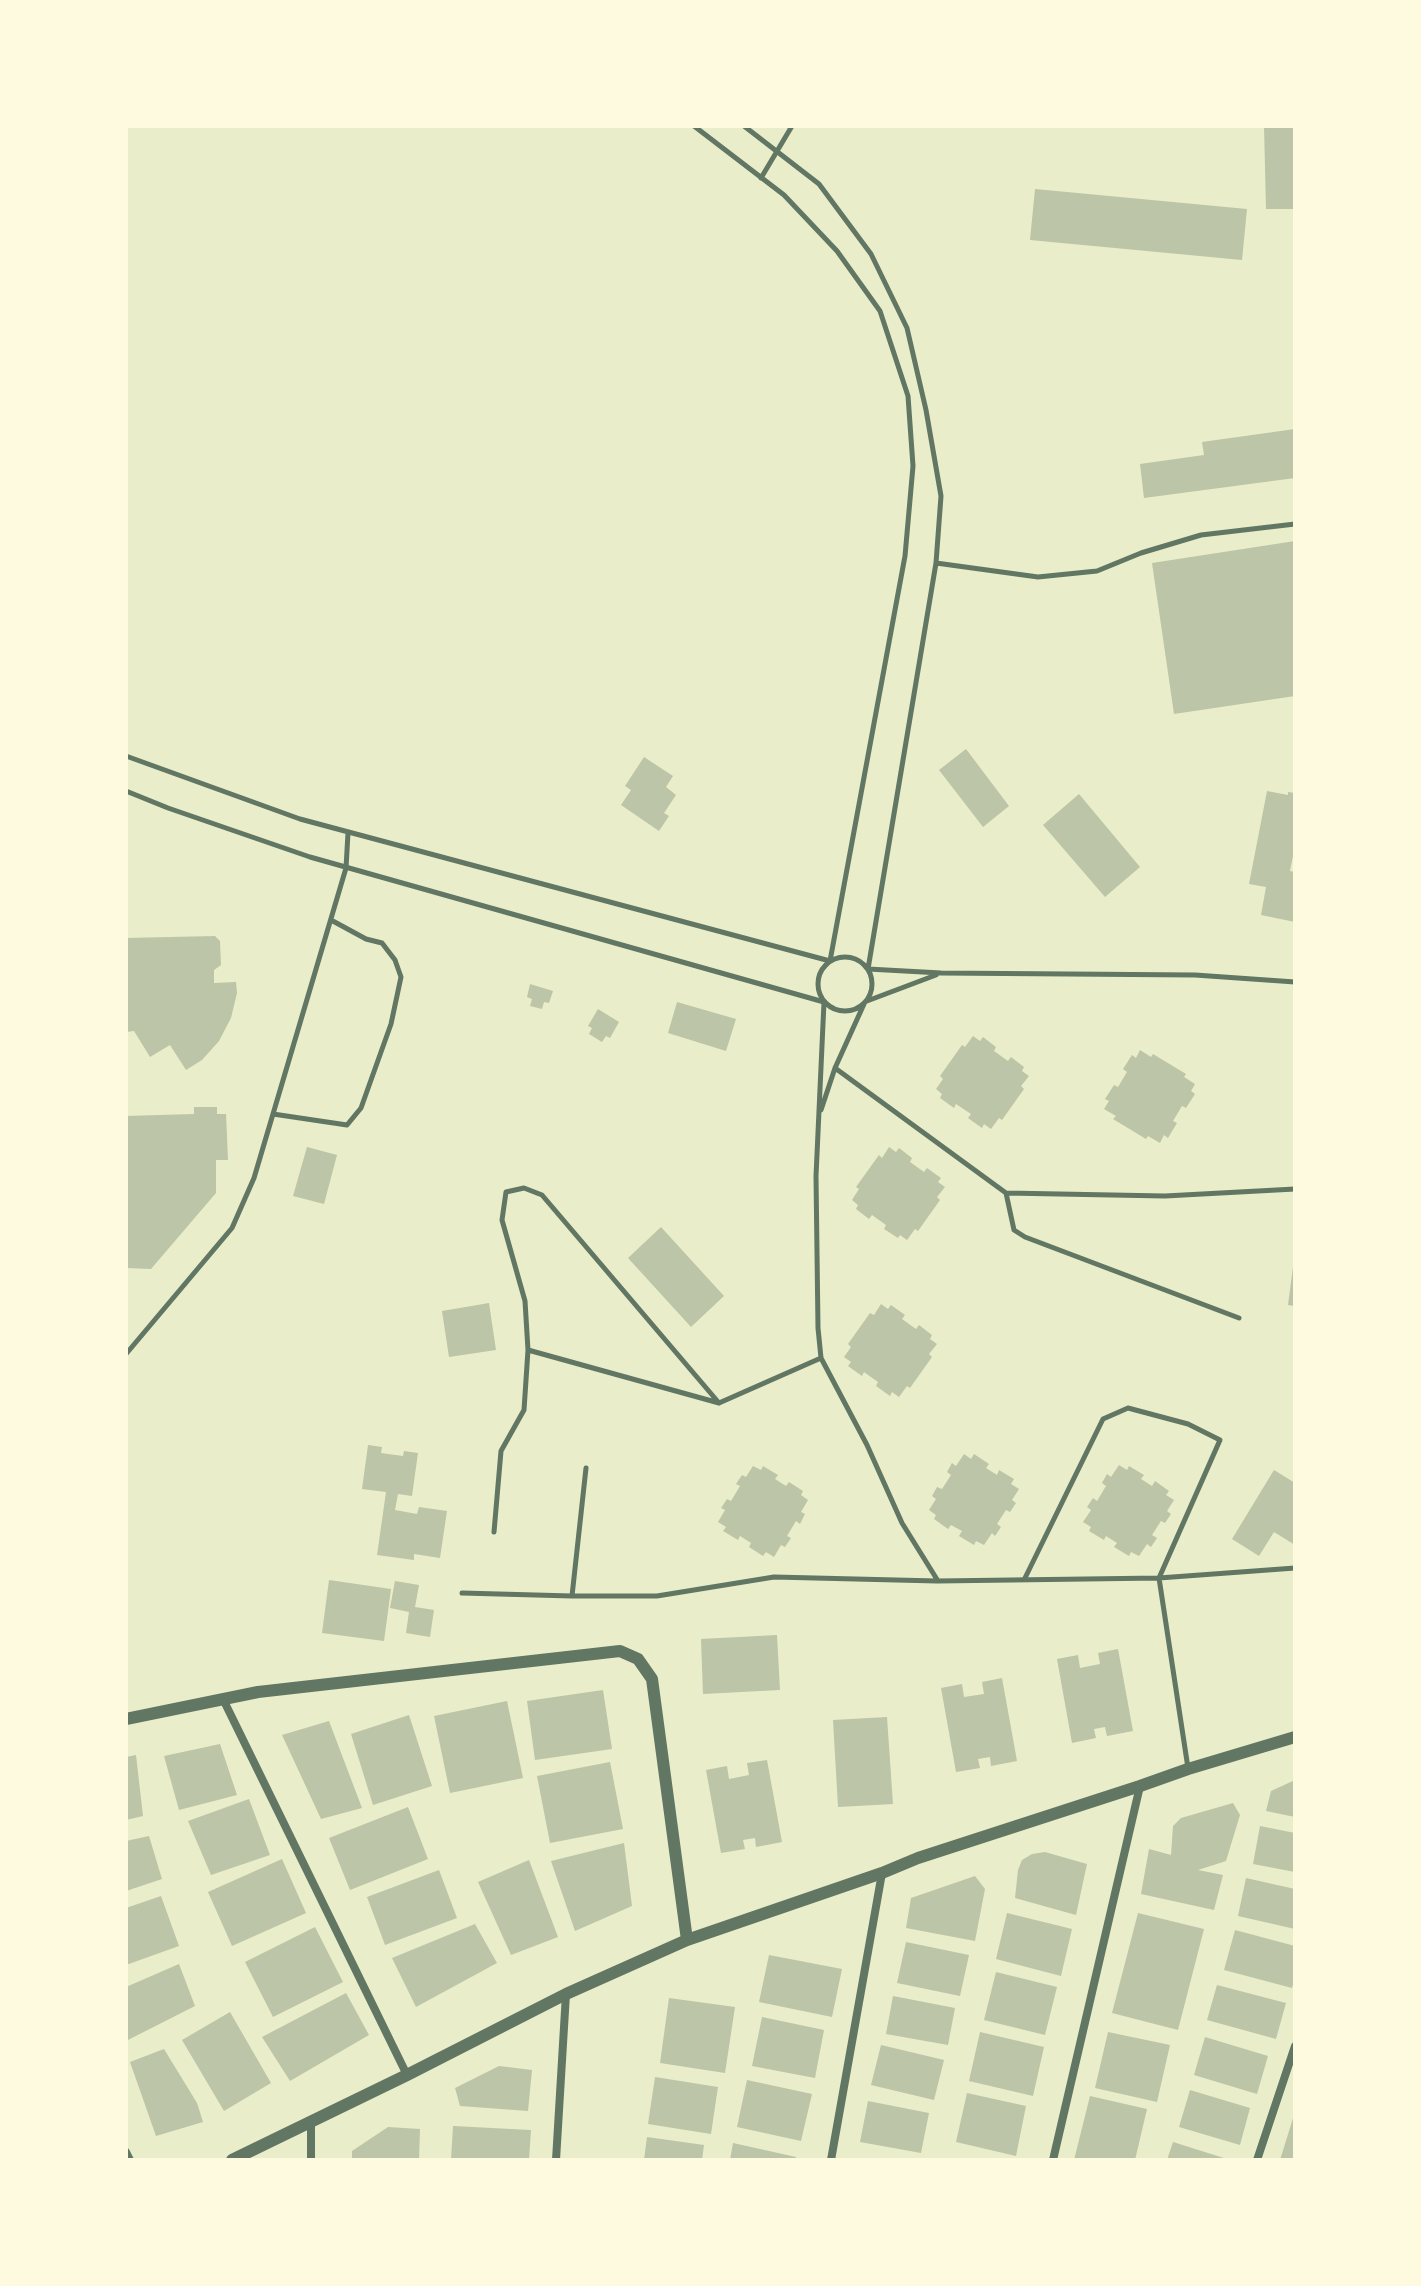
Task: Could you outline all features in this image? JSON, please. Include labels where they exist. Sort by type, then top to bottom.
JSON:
[{"type":"street","points":[[126,1719],[258,1692],[620,1651],[638,1659],[652,1679],[687,1940]]},
{"type":"street","points":[[223,1699],[407,2075]]},
{"type":"street","points":[[232,2160],[566,1994],[687,1940],[918,1858],[1295,1737]]},
{"type":"street","points":[[1053,2160],[1140,1786]]},
{"type":"street","points":[[831,2160],[882,1873]]},
{"type":"street","points":[[556,2160],[566,1994]]},
{"type":"street","points":[[1257,2160],[1295,2046]]},
{"type":"street","points":[[311,2123],[311,2160]]},
{"type":"street","points":[[126,2152],[130,2160]]},
{"type":"lane","points":[[694,126],[784,195],[837,251],[880,311],[908,396],[913,466],[905,556],[830,961],[819,975],[817,985],[824,1002],[816,1176],[818,1328],[821,1358],[867,1445],[902,1523],[938,1581]]},
{"type":"lane","points":[[744,126],[819,184],[871,254],[907,328],[941,496],[936,563],[868,969],[872,986],[835,1068],[818,1118]]},
{"type":"lane","points":[[761,178],[792,126]]},
{"type":"lane","points":[[936,563],[1038,577],[1097,571],[1141,553],[1201,535],[1295,524]]},
{"type":"lane","points":[[126,756],[300,819],[348,833],[830,961],[846,956],[868,969],[941,973],[1195,975],[1295,982]]},
{"type":"lane","points":[[126,791],[346,868],[824,1002],[840,1011],[849,1011],[941,973]]},
{"type":"lane","points":[[126,1354],[232,1228],[254,1178],[346,868],[348,833]]},
{"type":"lane","points":[[273,1114],[347,1125],[361,1108],[391,1024],[401,977],[395,960],[382,943],[366,939],[331,920]]},
{"type":"lane","points":[[835,1068],[1006,1193],[1165,1196],[1295,1189]]},
{"type":"lane","points":[[494,1532],[501,1451],[524,1410],[528,1350],[525,1301],[502,1220],[506,1192],[524,1188],[542,1195],[719,1403]]},
{"type":"lane","points":[[1006,1193],[1014,1230],[1025,1237],[1239,1318]]},
{"type":"lane","points":[[528,1350],[719,1403],[821,1358]]},
{"type":"lane","points":[[1025,1578],[1103,1419],[1128,1408],[1188,1424],[1220,1440],[1159,1578],[1188,1769]]},
{"type":"lane","points":[[572,1596],[586,1468]]},
{"type":"lane","points":[[462,1593],[657,1596],[774,1577],[938,1581],[1159,1578],[1295,1568]]},
{"type":"building","points":[[1264,126],[1295,126],[1295,209],[1266,209]]},
{"type":"building","points":[[1035,189],[1247,209],[1242,260],[1030,240]]},
{"type":"building","points":[[1295,429],[1295,478],[1144,498],[1140,464],[1204,455],[1202,442]]},
{"type":"building","points":[[1295,541],[1295,696],[1174,714],[1152,563]]},
{"type":"building","points":[[966,749],[1009,806],[983,827],[939,770]]},
{"type":"building","points":[[644,757],[673,776],[666,787],[676,795],[664,813],[669,816],[659,831],[621,805],[631,790],[625,786]]},
{"type":"building","points":[[1267,791],[1288,795],[1288,792],[1295,793],[1295,846],[1290,871],[1295,872],[1295,922],[1261,915],[1266,887],[1249,884]]},
{"type":"building","points":[[1079,794],[1140,867],[1105,897],[1043,825]]},
{"type":"building","points":[[215,936],[220,941],[221,965],[214,970],[214,983],[236,982],[237,993],[231,1018],[219,1041],[202,1060],[186,1070],[170,1045],[150,1057],[134,1031],[126,1032],[126,938]]},
{"type":"building","points":[[530,984],[553,991],[549,1003],[544,1002],[542,1009],[530,1006],[532,999],[527,997]]},
{"type":"building","points":[[677,1002],[736,1019],[726,1051],[668,1033]]},
{"type":"building","points":[[598,1009],[619,1022],[610,1038],[606,1036],[602,1042],[589,1034],[592,1028],[588,1026]]},
{"type":"building","points":[[973,1036],[980,1041],[983,1037],[996,1047],[994,1051],[1008,1061],[1011,1057],[1024,1067],[1022,1071],[1029,1076],[1021,1086],[1024,1089],[1002,1120],[999,1118],[991,1129],[984,1124],[982,1128],[968,1118],[971,1114],[956,1104],[954,1108],[940,1098],[942,1094],[936,1089],[943,1079],[940,1076],[962,1045],[965,1047]]},
{"type":"building","points":[[1140,1050],[1151,1057],[1153,1054],[1186,1074],[1184,1077],[1195,1084],[1191,1091],[1195,1094],[1186,1108],[1182,1106],[1168,1138],[1164,1135],[1160,1143],[1148,1136],[1146,1139],[1113,1119],[1116,1116],[1104,1109],[1109,1101],[1105,1099],[1114,1085],[1118,1087],[1127,1072],[1123,1069],[1132,1055],[1136,1058]]},
{"type":"building","points":[[194,1107],[217,1107],[217,1114],[226,1114],[228,1160],[216,1160],[216,1193],[151,1269],[126,1268],[126,1116],[194,1114]]},
{"type":"building","points":[[307,1147],[337,1155],[324,1204],[293,1196]]},
{"type":"building","points":[[889,1147],[896,1152],[899,1148],[912,1158],[910,1162],[924,1172],[927,1168],[941,1178],[938,1182],[945,1187],[937,1197],[940,1200],[918,1231],[915,1229],[907,1240],[884,1229],[886,1225],[872,1215],[869,1219],[856,1209],[858,1205],[852,1200],[859,1189],[856,1187],[879,1155],[882,1158]]},
{"type":"building","points":[[661,1227],[724,1296],[691,1327],[628,1258]]},
{"type":"building","points":[[1295,1268],[1295,1306],[1288,1305]]},
{"type":"building","points":[[489,1303],[496,1350],[449,1357],[442,1311]]},
{"type":"building","points":[[881,1304],[888,1309],[891,1305],[905,1315],[902,1319],[916,1329],[919,1325],[932,1335],[930,1339],[937,1344],[929,1354],[932,1357],[910,1388],[907,1386],[899,1397],[892,1392],[890,1396],[864,1372],[862,1376],[848,1366],[851,1362],[844,1357],[851,1347],[848,1344],[870,1313],[874,1315]]},
{"type":"building","points":[[368,1445],[382,1447],[381,1453],[403,1456],[404,1451],[418,1453],[412,1496],[398,1494],[395,1510],[417,1514],[419,1507],[447,1511],[440,1558],[414,1554],[414,1560],[377,1555],[386,1492],[362,1489]]},
{"type":"building","points":[[964,1454],[971,1459],[974,1454],[989,1464],[986,1468],[997,1475],[999,1470],[1014,1479],[1011,1484],[1019,1489],[1012,1500],[1016,1503],[1010,1512],[1006,1510],[997,1524],[1001,1527],[995,1536],[992,1533],[984,1545],[976,1541],[974,1545],[959,1536],[962,1531],[951,1525],[948,1529],[934,1519],[936,1515],[929,1510],[936,1499],[932,1496],[937,1487],[942,1489],[951,1475],[947,1472],[952,1463],[956,1466]]},
{"type":"building","points":[[1119,1465],[1127,1470],[1129,1466],[1144,1475],[1141,1479],[1152,1486],[1155,1481],[1169,1491],[1166,1495],[1174,1500],[1167,1511],[1171,1514],[1165,1523],[1161,1521],[1152,1535],[1157,1538],[1151,1547],[1147,1544],[1139,1556],[1131,1552],[1129,1556],[1114,1547],[1117,1543],[1089,1531],[1091,1527],[1083,1522],[1091,1510],[1087,1507],[1093,1498],[1097,1501],[1106,1486],[1102,1483],[1107,1474],[1111,1477]]},
{"type":"building","points":[[753,1466],[761,1470],[763,1466],[778,1475],[775,1479],[786,1486],[789,1482],[803,1491],[801,1495],[808,1500],[801,1512],[805,1514],[800,1524],[796,1521],[787,1536],[791,1538],[785,1547],[781,1545],[774,1557],[766,1552],[763,1556],[740,1536],[738,1540],[723,1531],[726,1527],[718,1522],[725,1510],[721,1508],[727,1499],[731,1501],[740,1486],[736,1484],[742,1475],[746,1477]]},
{"type":"building","points":[[1274,1470],[1295,1483],[1295,1545],[1274,1532],[1259,1556],[1232,1539]]},
{"type":"building","points":[[329,1580],[391,1589],[384,1641],[322,1633]]},
{"type":"building","points":[[395,1581],[419,1585],[415,1607],[434,1610],[430,1637],[406,1633],[409,1612],[390,1608]]},
{"type":"building","points":[[777,1635],[780,1690],[703,1694],[701,1639]]},
{"type":"building","points":[[1118,1649],[1133,1731],[1107,1736],[1105,1727],[1094,1729],[1096,1738],[1072,1743],[1057,1659],[1078,1655],[1080,1668],[1100,1664],[1098,1653]]},
{"type":"building","points":[[1002,1678],[1017,1761],[991,1766],[990,1757],[978,1759],[980,1768],[956,1772],[941,1688],[962,1684],[964,1697],[984,1694],[982,1682]]},
{"type":"building","points":[[603,1690],[612,1749],[535,1760],[527,1701]]},
{"type":"building","points":[[507,1701],[523,1778],[450,1793],[434,1716]]},
{"type":"building","points":[[409,1715],[432,1786],[373,1805],[351,1734]]},
{"type":"building","points":[[887,1717],[893,1804],[838,1807],[833,1720]]},
{"type":"building","points":[[329,1721],[362,1808],[321,1819],[282,1735]]},
{"type":"building","points":[[220,1744],[237,1795],[179,1810],[164,1756]]},
{"type":"building","points":[[136,1755],[143,1816],[126,1820],[126,1757]]},
{"type":"building","points":[[767,1760],[782,1842],[756,1847],[755,1838],[743,1840],[745,1849],[721,1853],[706,1770],[727,1766],[729,1779],[749,1775],[747,1763]]},
{"type":"building","points":[[610,1762],[623,1829],[550,1843],[537,1776]]},
{"type":"building","points":[[1295,1780],[1295,1817],[1266,1811],[1271,1791]]},
{"type":"building","points":[[249,1799],[270,1855],[211,1875],[188,1821]]},
{"type":"building","points":[[1233,1803],[1240,1815],[1226,1861],[1198,1870],[1223,1875],[1214,1910],[1141,1894],[1149,1849],[1171,1855],[1173,1826],[1181,1818]]},
{"type":"building","points":[[408,1807],[428,1859],[350,1890],[329,1838]]},
{"type":"building","points":[[1260,1826],[1295,1833],[1295,1872],[1253,1864]]},
{"type":"building","points":[[149,1836],[162,1879],[126,1891],[126,1841]]},
{"type":"building","points":[[624,1843],[632,1906],[575,1931],[551,1861]]},
{"type":"building","points":[[1045,1852],[1087,1864],[1076,1915],[1015,1898],[1022,1860]]},
{"type":"building","points":[[282,1859],[306,1913],[232,1946],[208,1892]]},
{"type":"building","points":[[529,1860],[558,1937],[511,1955],[478,1882]]},
{"type":"building","points":[[439,1870],[457,1918],[385,1945],[367,1897]]},
{"type":"building","points":[[975,1876],[985,1889],[975,1941],[906,1928],[911,1898]]},
{"type":"building","points":[[1246,1878],[1295,1889],[1295,1929],[1238,1916]]},
{"type":"building","points":[[161,1896],[179,1946],[126,1965],[126,1908]]},
{"type":"building","points":[[1007,1913],[1072,1929],[1061,1976],[996,1959]]},
{"type":"building","points":[[1138,1913],[1204,1929],[1178,2030],[1112,2013]]},
{"type":"building","points":[[475,1924],[497,1963],[416,2007],[392,1958]]},
{"type":"building","points":[[315,1927],[343,1982],[273,2017],[245,1962]]},
{"type":"building","points":[[1235,1930],[1295,1946],[1292,1988],[1224,1970]]},
{"type":"building","points":[[906,1942],[969,1955],[960,1996],[897,1983]]},
{"type":"building","points":[[769,1955],[842,1969],[832,2017],[759,2002]]},
{"type":"building","points":[[179,1964],[195,2006],[126,2041],[126,1987]]},
{"type":"building","points":[[996,1972],[1057,1987],[1045,2035],[984,2020]]},
{"type":"building","points":[[1217,1985],[1286,2003],[1276,2039],[1207,2020]]},
{"type":"building","points":[[346,1993],[369,2035],[290,2081],[262,2037]]},
{"type":"building","points":[[893,1996],[955,2008],[948,2045],[886,2034]]},
{"type":"building","points":[[669,1998],[735,2007],[725,2073],[660,2063]]},
{"type":"building","points":[[230,2012],[271,2083],[224,2111],[182,2040]]},
{"type":"building","points":[[762,2017],[824,2030],[815,2078],[752,2066]]},
{"type":"building","points":[[980,2032],[1044,2047],[1033,2096],[969,2081]]},
{"type":"building","points":[[1108,2032],[1170,2045],[1157,2102],[1095,2088]]},
{"type":"building","points":[[1205,2037],[1268,2056],[1257,2094],[1194,2075]]},
{"type":"building","points":[[881,2045],[944,2060],[934,2100],[871,2085]]},
{"type":"building","points":[[164,2049],[197,2103],[203,2122],[156,2136],[130,2062]]},
{"type":"building","points":[[499,2066],[532,2070],[528,2111],[460,2106],[455,2088]]},
{"type":"building","points":[[655,2077],[718,2087],[711,2134],[648,2124]]},
{"type":"building","points":[[747,2080],[812,2094],[801,2141],[737,2127]]},
{"type":"building","points":[[1190,2090],[1250,2108],[1240,2145],[1179,2127]]},
{"type":"building","points":[[967,2093],[1026,2106],[1016,2156],[956,2142]]},
{"type":"building","points":[[1090,2096],[1147,2109],[1135,2160],[1074,2160]]},
{"type":"building","points":[[868,2101],[929,2113],[921,2153],[860,2142]]},
{"type":"building","points":[[1294,2115],[1295,2160],[1280,2160]]},
{"type":"building","points":[[453,2126],[531,2130],[529,2160],[451,2160]]},
{"type":"building","points":[[388,2127],[420,2129],[419,2160],[352,2160],[352,2151]]},
{"type":"building","points":[[647,2137],[704,2145],[702,2160],[644,2160]]},
{"type":"building","points":[[1173,2142],[1227,2159],[1227,2160],[1167,2160]]},
{"type":"building","points":[[733,2143],[796,2157],[796,2160],[730,2160]]}]
